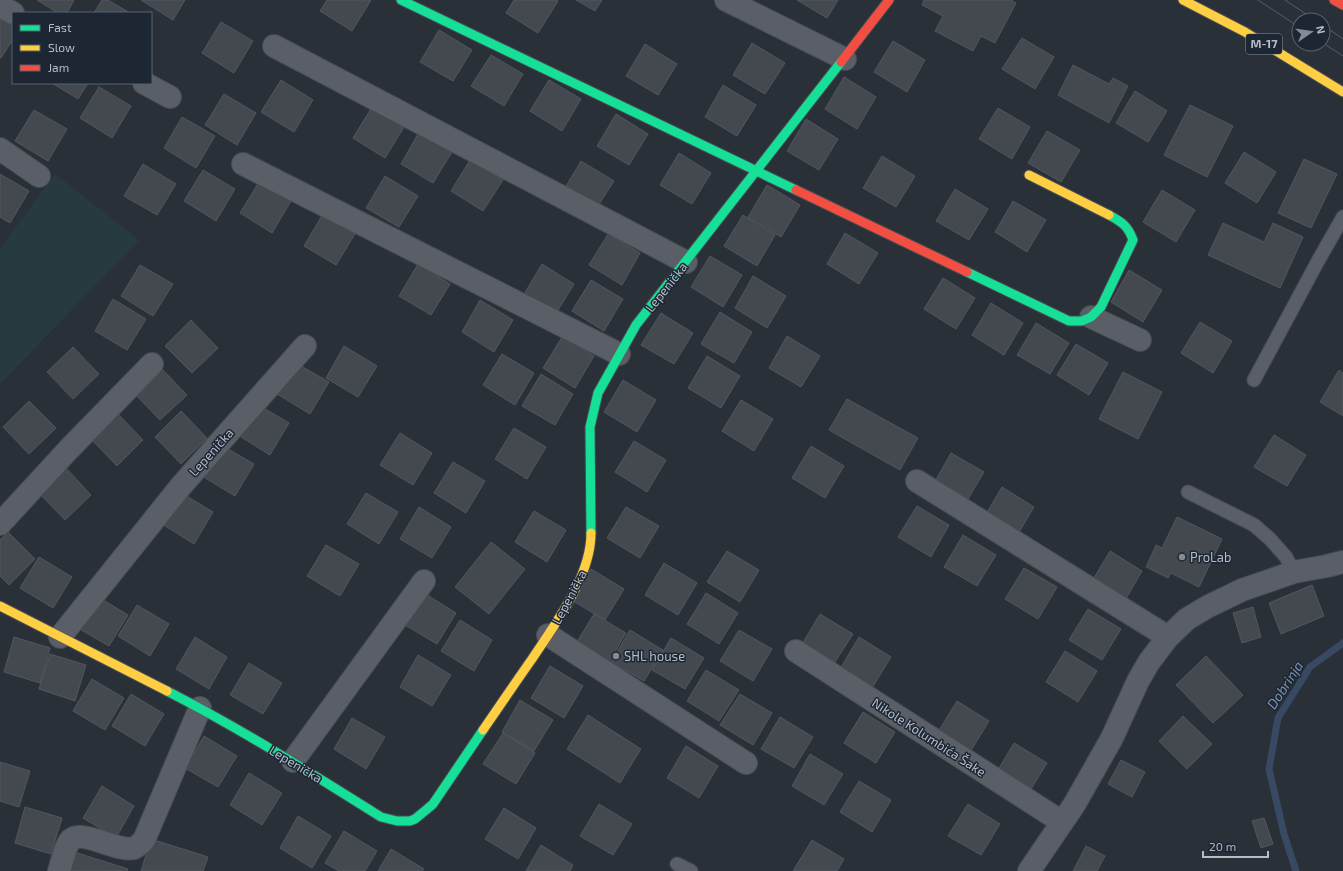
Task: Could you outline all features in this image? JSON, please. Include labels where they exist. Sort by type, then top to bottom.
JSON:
[{"type":"street","points":[[401,0],[1069,321],[1082,321],[1091,317],[1101,307],[1132,240],[1130,232],[1122,222],[1029,175]]},
{"type":"street","points":[[726,0],[845,59]]},
{"type":"street","name":"Lepenička","points":[[0,606],[200,708],[294,761],[381,817],[395,822],[408,822],[421,816],[433,804],[564,611],[585,568],[591,542],[590,427],[598,393],[619,354],[636,325],[845,59],[889,0]]},
{"type":"street","name":"M-17","points":[[1183,0],[1245,32],[1343,92]]},
{"type":"street","points":[[1334,0],[1343,6]]},
{"type":"street","points":[[0,6],[12,12]]},
{"type":"street","points":[[274,46],[686,262]]},
{"type":"street","points":[[146,84],[170,97]]},
{"type":"street","points":[[0,149],[39,176]]},
{"type":"street","points":[[243,164],[619,354]]},
{"type":"street","points":[[1091,317],[1140,340]]},
{"type":"street","name":"Lepenička","points":[[60,637],[180,486],[305,346]]},
{"type":"street","points":[[0,524],[69,449],[152,364]]},
{"type":"street","points":[[917,481],[1168,637]]},
{"type":"street","points":[[1029,871],[1074,805],[1112,738],[1138,681],[1149,662],[1168,637],[1187,619],[1207,607],[1242,590],[1294,572],[1343,562]]},
{"type":"street","points":[[294,761],[424,581]]},
{"type":"street","points":[[548,635],[746,763]]},
{"type":"street","name":"Nikole Kolumbića Šake","points":[[796,651],[1062,822]]},
{"type":"street","points":[[59,871],[69,841],[75,836],[83,836],[123,849],[135,848],[144,840],[200,708]]},
{"type":"lane","points":[[1254,380],[1343,217]]},
{"type":"lane","points":[[1188,492],[1254,526],[1270,539],[1286,557],[1294,572]]},
{"type":"lane","points":[[677,864],[691,871]]},
{"type":"green space","points":[[55,174],[139,240],[0,384],[0,249]]},
{"type":"building","points":[[37,0],[74,0],[68,12],[56,12]]},
{"type":"building","points":[[102,0],[108,0],[128,12],[95,12]]},
{"type":"building","points":[[141,0],[185,0],[173,20]]},
{"type":"building","points":[[327,0],[371,0],[352,31],[320,11]]},
{"type":"building","points":[[514,0],[558,1],[538,33],[506,13]]},
{"type":"building","points":[[576,0],[602,0],[595,11]]},
{"type":"building","points":[[797,0],[838,0],[827,18]]},
{"type":"building","points":[[924,0],[1011,0],[1016,3],[995,43],[981,36],[973,51],[935,31],[943,16],[922,5]]},
{"type":"building","points":[[0,15],[12,21],[12,41],[0,58]]},
{"type":"building","points":[[221,22],[253,41],[234,73],[202,53]]},
{"type":"building","points":[[439,30],[472,50],[453,81],[420,62]]},
{"type":"building","points":[[1022,38],[1054,57],[1035,89],[1002,69]]},
{"type":"building","points":[[893,41],[925,60],[907,92],[874,72]]},
{"type":"building","points":[[752,43],[785,63],[765,94],[733,75]]},
{"type":"building","points":[[645,44],[677,64],[658,95],[626,76]]},
{"type":"building","points":[[491,55],[523,74],[504,106],[471,86]]},
{"type":"building","points":[[1073,65],[1109,84],[1113,78],[1128,86],[1109,123],[1058,95]]},
{"type":"building","points":[[844,77],[876,97],[857,129],[825,109]]},
{"type":"building","points":[[281,80],[313,100],[294,132],[261,112]]},
{"type":"building","points":[[549,80],[581,99],[562,131],[530,111]]},
{"type":"building","points":[[54,84],[87,84],[78,99]]},
{"type":"building","points":[[723,85],[756,105],[737,136],[705,117]]},
{"type":"building","points":[[99,87],[131,106],[112,138],[80,118]]},
{"type":"building","points":[[1135,91],[1167,111],[1148,142],[1116,123]]},
{"type":"building","points":[[224,94],[256,113],[237,145],[205,125]]},
{"type":"building","points":[[1190,105],[1233,126],[1207,177],[1164,155]]},
{"type":"building","points":[[372,107],[404,127],[385,158],[353,138]]},
{"type":"building","points":[[998,108],[1030,127],[1012,159],[979,139]]},
{"type":"building","points":[[34,110],[67,129],[48,161],[15,141]]},
{"type":"building","points":[[616,114],[648,134],[629,165],[597,146]]},
{"type":"building","points":[[182,117],[215,136],[196,168],[164,148]]},
{"type":"building","points":[[806,119],[838,139],[819,170],[787,151]]},
{"type":"building","points":[[1047,131],[1080,150],[1061,182],[1028,163]]},
{"type":"building","points":[[419,132],[452,152],[433,183],[401,164]]},
{"type":"building","points":[[1244,152],[1276,172],[1257,203],[1225,183]]},
{"type":"building","points":[[679,153],[711,173],[692,204],[660,185]]},
{"type":"building","points":[[882,156],[915,176],[896,207],[863,188]]},
{"type":"building","points":[[1304,159],[1337,174],[1311,228],[1278,213]]},
{"type":"building","points":[[470,160],[503,180],[483,211],[451,191]]},
{"type":"building","points":[[581,161],[614,181],[594,212],[562,193]]},
{"type":"building","points":[[143,164],[176,184],[157,215],[124,196]]},
{"type":"building","points":[[203,170],[235,189],[216,221],[184,201]]},
{"type":"building","points":[[0,174],[29,191],[10,223],[0,217]]},
{"type":"building","points":[[385,176],[418,196],[399,227],[366,208]]},
{"type":"building","points":[[259,182],[291,201],[272,233],[240,213]]},
{"type":"building","points":[[767,185],[800,205],[781,237],[748,217]]},
{"type":"building","points":[[955,189],[988,209],[969,240],[936,221]]},
{"type":"building","points":[[1162,190],[1195,210],[1176,242],[1143,222]]},
{"type":"building","points":[[1013,201],[1046,220],[1027,252],[995,232]]},
{"type":"building","points":[[323,214],[355,234],[336,265],[304,246]]},
{"type":"building","points":[[743,215],[775,235],[757,266],[724,246]]},
{"type":"building","points":[[1223,223],[1264,242],[1273,223],[1303,237],[1280,288],[1208,255]]},
{"type":"building","points":[[845,233],[878,253],[859,284],[827,264]]},
{"type":"building","points":[[608,234],[640,253],[622,285],[589,265]]},
{"type":"building","points":[[710,256],[742,275],[723,307],[691,287]]},
{"type":"building","points":[[418,264],[450,284],[431,315],[399,296]]},
{"type":"building","points":[[542,264],[574,284],[555,315],[523,296]]},
{"type":"building","points":[[140,265],[173,284],[153,316],[121,296]]},
{"type":"building","points":[[1129,270],[1162,290],[1143,322],[1111,302]]},
{"type":"building","points":[[753,276],[786,296],[767,328],[735,308]]},
{"type":"building","points":[[943,278],[975,298],[956,329],[924,309]]},
{"type":"building","points":[[591,280],[623,299],[604,331],[572,311]]},
{"type":"building","points":[[113,299],[146,319],[127,350],[95,331]]},
{"type":"building","points":[[480,300],[513,320],[494,352],[462,332]]},
{"type":"building","points":[[991,303],[1023,323],[1004,355],[972,335]]},
{"type":"building","points":[[720,312],[752,332],[734,363],[701,344]]},
{"type":"building","points":[[661,313],[693,333],[674,364],[641,345]]},
{"type":"building","points":[[191,320],[218,348],[192,373],[165,346]]},
{"type":"building","points":[[1200,322],[1232,341],[1213,373],[1181,353]]},
{"type":"building","points":[[1036,323],[1069,343],[1050,374],[1017,355]]},
{"type":"building","points":[[787,336],[820,356],[801,387],[769,368]]},
{"type":"building","points":[[562,337],[594,356],[575,388],[543,368]]},
{"type":"building","points":[[1076,344],[1108,363],[1089,395],[1057,375]]},
{"type":"building","points":[[344,346],[377,366],[358,397],[326,378]]},
{"type":"building","points":[[73,347],[99,374],[73,399],[47,372]]},
{"type":"building","points":[[502,354],[534,373],[515,405],[483,385]]},
{"type":"building","points":[[707,356],[740,376],[721,408],[688,388]]},
{"type":"building","points":[[296,363],[329,382],[310,414],[277,394]]},
{"type":"building","points":[[160,367],[187,395],[160,420],[134,393]]},
{"type":"building","points":[[1339,370],[1343,373],[1343,416],[1320,402]]},
{"type":"building","points":[[1123,372],[1162,392],[1138,439],[1099,419]]},
{"type":"building","points":[[541,374],[573,394],[555,425],[522,406]]},
{"type":"building","points":[[623,380],[656,400],[637,432],[604,412]]},
{"type":"building","points":[[847,399],[918,438],[900,470],[829,430]]},
{"type":"building","points":[[741,400],[773,419],[754,451],[722,431]]},
{"type":"building","points":[[29,401],[56,428],[29,454],[3,427]]},
{"type":"building","points":[[257,404],[289,423],[270,455],[238,435]]},
{"type":"building","points":[[181,411],[207,438],[181,464],[155,437]]},
{"type":"building","points":[[117,413],[143,440],[117,466],[90,438]]},
{"type":"building","points":[[514,428],[546,447],[527,479],[495,459]]},
{"type":"building","points":[[400,433],[432,453],[413,485],[380,465]]},
{"type":"building","points":[[1274,435],[1306,455],[1287,486],[1254,467]]},
{"type":"building","points":[[634,441],[666,460],[647,492],[615,472]]},
{"type":"building","points":[[221,445],[254,464],[235,496],[202,476]]},
{"type":"building","points":[[811,446],[844,466],[825,498],[792,478]]},
{"type":"building","points":[[951,453],[984,472],[965,504],[933,485]]},
{"type":"building","points":[[453,462],[485,481],[466,513],[434,493]]},
{"type":"building","points":[[65,467],[91,495],[65,520],[39,493]]},
{"type":"building","points":[[1002,487],[1034,507],[1015,539],[983,519]]},
{"type":"building","points":[[180,492],[213,512],[194,544],[162,524]]},
{"type":"building","points":[[366,493],[398,512],[379,544],[347,524]]},
{"type":"building","points":[[917,506],[949,525],[931,557],[898,537]]},
{"type":"building","points":[[419,507],[451,527],[432,558],[400,539]]},
{"type":"building","points":[[626,507],[659,526],[640,558],[607,538]]},
{"type":"building","points":[[534,511],[566,530],[547,562],[515,542]]},
{"type":"building","name":"ProLab","points":[[1177,517],[1222,539],[1199,587],[1171,573],[1168,578],[1146,567],[1156,545],[1162,548]]},
{"type":"building","points":[[8,532],[35,559],[9,585],[0,576],[0,540]]},
{"type":"building","points":[[963,535],[996,555],[977,586],[944,567]]},
{"type":"building","points":[[491,542],[525,569],[489,614],[455,587]]},
{"type":"building","points":[[326,545],[359,564],[340,596],[307,576]]},
{"type":"building","points":[[727,551],[759,570],[740,602],[707,582]]},
{"type":"building","points":[[1110,551],[1142,571],[1124,602],[1091,583]]},
{"type":"building","points":[[39,557],[72,577],[53,608],[20,588]]},
{"type":"building","points":[[664,563],[697,583],[678,615],[645,595]]},
{"type":"building","points":[[1024,568],[1057,587],[1038,619],[1005,599]]},
{"type":"building","points":[[591,569],[624,589],[605,620],[573,601]]},
{"type":"building","points":[[1312,585],[1324,616],[1281,634],[1269,603]]},
{"type":"building","points":[[424,593],[456,613],[437,644],[405,625]]},
{"type":"building","points":[[706,593],[738,613],[719,644],[687,624]]},
{"type":"building","points":[[95,595],[128,615],[109,646],[76,627]]},
{"type":"building","points":[[137,605],[169,624],[150,656],[118,636]]},
{"type":"building","points":[[1253,607],[1261,637],[1242,643],[1233,613]]},
{"type":"building","points":[[1088,609],[1121,629],[1102,660],[1069,640]]},
{"type":"building","points":[[594,614],[626,633],[607,665],[575,645]]},
{"type":"building","points":[[820,614],[853,634],[833,665],[801,646]]},
{"type":"building","points":[[460,620],[492,640],[474,671],[441,651]]},
{"type":"building","points":[[630,630],[663,650],[644,681],[611,662]]},
{"type":"building","points":[[739,630],[772,649],[753,681],[720,661]]},
{"type":"building","points":[[14,637],[50,648],[40,683],[4,672]]},
{"type":"building","points":[[195,637],[227,657],[209,689],[176,669]]},
{"type":"building","points":[[859,637],[891,657],[872,688],[840,669]]},
{"type":"building","points":[[671,638],[704,658],[685,689],[652,670]]},
{"type":"building","points":[[1065,651],[1097,671],[1078,702],[1046,682]]},
{"type":"building","points":[[50,654],[86,665],[75,701],[39,689]]},
{"type":"building","points":[[418,655],[451,675],[432,706],[400,687]]},
{"type":"building","points":[[1206,656],[1243,695],[1213,723],[1176,685]]},
{"type":"building","points":[[249,663],[282,683],[263,714],[230,695]]},
{"type":"building","points":[[550,666],[583,686],[564,718],[531,698]]},
{"type":"building","points":[[706,670],[739,690],[719,721],[687,701]]},
{"type":"building","points":[[92,679],[124,698],[105,730],[73,711]]},
{"type":"building","points":[[131,694],[164,714],[145,746],[112,726]]},
{"type":"building","points":[[740,694],[772,713],[753,745],[720,725]]},
{"type":"building","points":[[520,700],[553,720],[534,751],[502,732]]},
{"type":"building","points":[[957,701],[989,721],[970,752],[938,732]]},
{"type":"building","points":[[863,712],[895,732],[876,763],[844,743]]},
{"type":"building","points":[[588,715],[641,749],[620,783],[567,749]]},
{"type":"building","points":[[1183,716],[1212,744],[1187,769],[1159,741]]},
{"type":"building","points":[[780,717],[813,737],[794,768],[761,749]]},
{"type":"building","points":[[352,718],[385,737],[366,769],[334,749]]},
{"type":"building","points":[[503,733],[535,753],[516,784],[483,764]]},
{"type":"building","points":[[204,736],[237,756],[218,787],[185,768]]},
{"type":"building","points":[[1014,743],[1047,763],[1028,794],[995,775]]},
{"type":"building","points":[[686,746],[718,766],[699,798],[667,778]]},
{"type":"building","points":[[810,754],[843,774],[824,805],[792,786]]},
{"type":"building","points":[[1121,760],[1145,772],[1132,797],[1108,784]]},
{"type":"building","points":[[0,762],[30,771],[19,807],[0,801]]},
{"type":"building","points":[[249,773],[282,793],[262,825],[230,805]]},
{"type":"building","points":[[859,781],[891,800],[872,832],[840,812]]},
{"type":"building","points":[[102,786],[134,806],[116,838],[83,818]]},
{"type":"building","points":[[599,804],[632,824],[613,855],[580,836]]},
{"type":"building","points":[[968,804],[1000,824],[981,855],[948,836]]},
{"type":"building","points":[[25,807],[62,818],[51,854],[15,843]]},
{"type":"building","points":[[504,808],[536,828],[518,859],[485,839]]},
{"type":"building","points":[[298,816],[331,836],[312,868],[280,848]]},
{"type":"building","points":[[1264,818],[1273,844],[1261,848],[1252,821]]},
{"type":"building","points":[[344,831],[377,851],[365,871],[339,871],[325,863]]},
{"type":"building","points":[[151,839],[208,857],[203,871],[141,871]]},
{"type":"building","points":[[812,840],[844,859],[837,871],[793,871]]},
{"type":"building","points":[[541,845],[573,865],[570,871],[526,871]]},
{"type":"building","points":[[1086,846],[1105,856],[1097,871],[1073,871]]},
{"type":"building","points":[[391,849],[424,869],[422,871],[378,871]]},
{"type":"building","points":[[71,851],[128,869],[127,871],[65,871]]},
{"type":"waterway","name":"Dobrinja","points":[[1296,871],[1284,834],[1269,769],[1278,718],[1310,667],[1343,643]]},
{"type":"tram line","points":[[1258,0],[1291,22]]},
{"type":"tram line","points":[[1285,0],[1303,12]]},
{"type":"tram line","points":[[1331,31],[1343,39]]},
{"type":"tram line","points":[[1331,48],[1343,56]]},
{"type":"traffic: fast","points":[[401,0],[796,190]]},
{"type":"traffic: fast","points":[[591,533],[590,427],[598,393],[636,325],[841,62]]},
{"type":"traffic: fast","points":[[967,272],[1069,321],[1082,321],[1091,317],[1101,307],[1133,240],[1129,231],[1124,225],[1109,215]]},
{"type":"traffic: fast","points":[[167,691],[249,736],[381,817],[397,821],[410,821],[415,819],[433,804],[483,730]]},
{"type":"traffic: slow","points":[[1183,0],[1245,32],[1343,92]]},
{"type":"traffic: slow","points":[[1029,175],[1109,215]]},
{"type":"traffic: slow","points":[[483,730],[551,631],[570,599],[585,566],[591,533]]},
{"type":"traffic: slow","points":[[0,606],[167,691]]},
{"type":"traffic: jam","points":[[841,62],[889,0]]},
{"type":"traffic: jam","points":[[1334,0],[1343,5]]},
{"type":"traffic: jam","points":[[796,190],[967,272]]},
{"type":"place","name":"ProLab","points":[[1182,557]]},
{"type":"place","name":"SHL house","points":[[616,656]]}]
